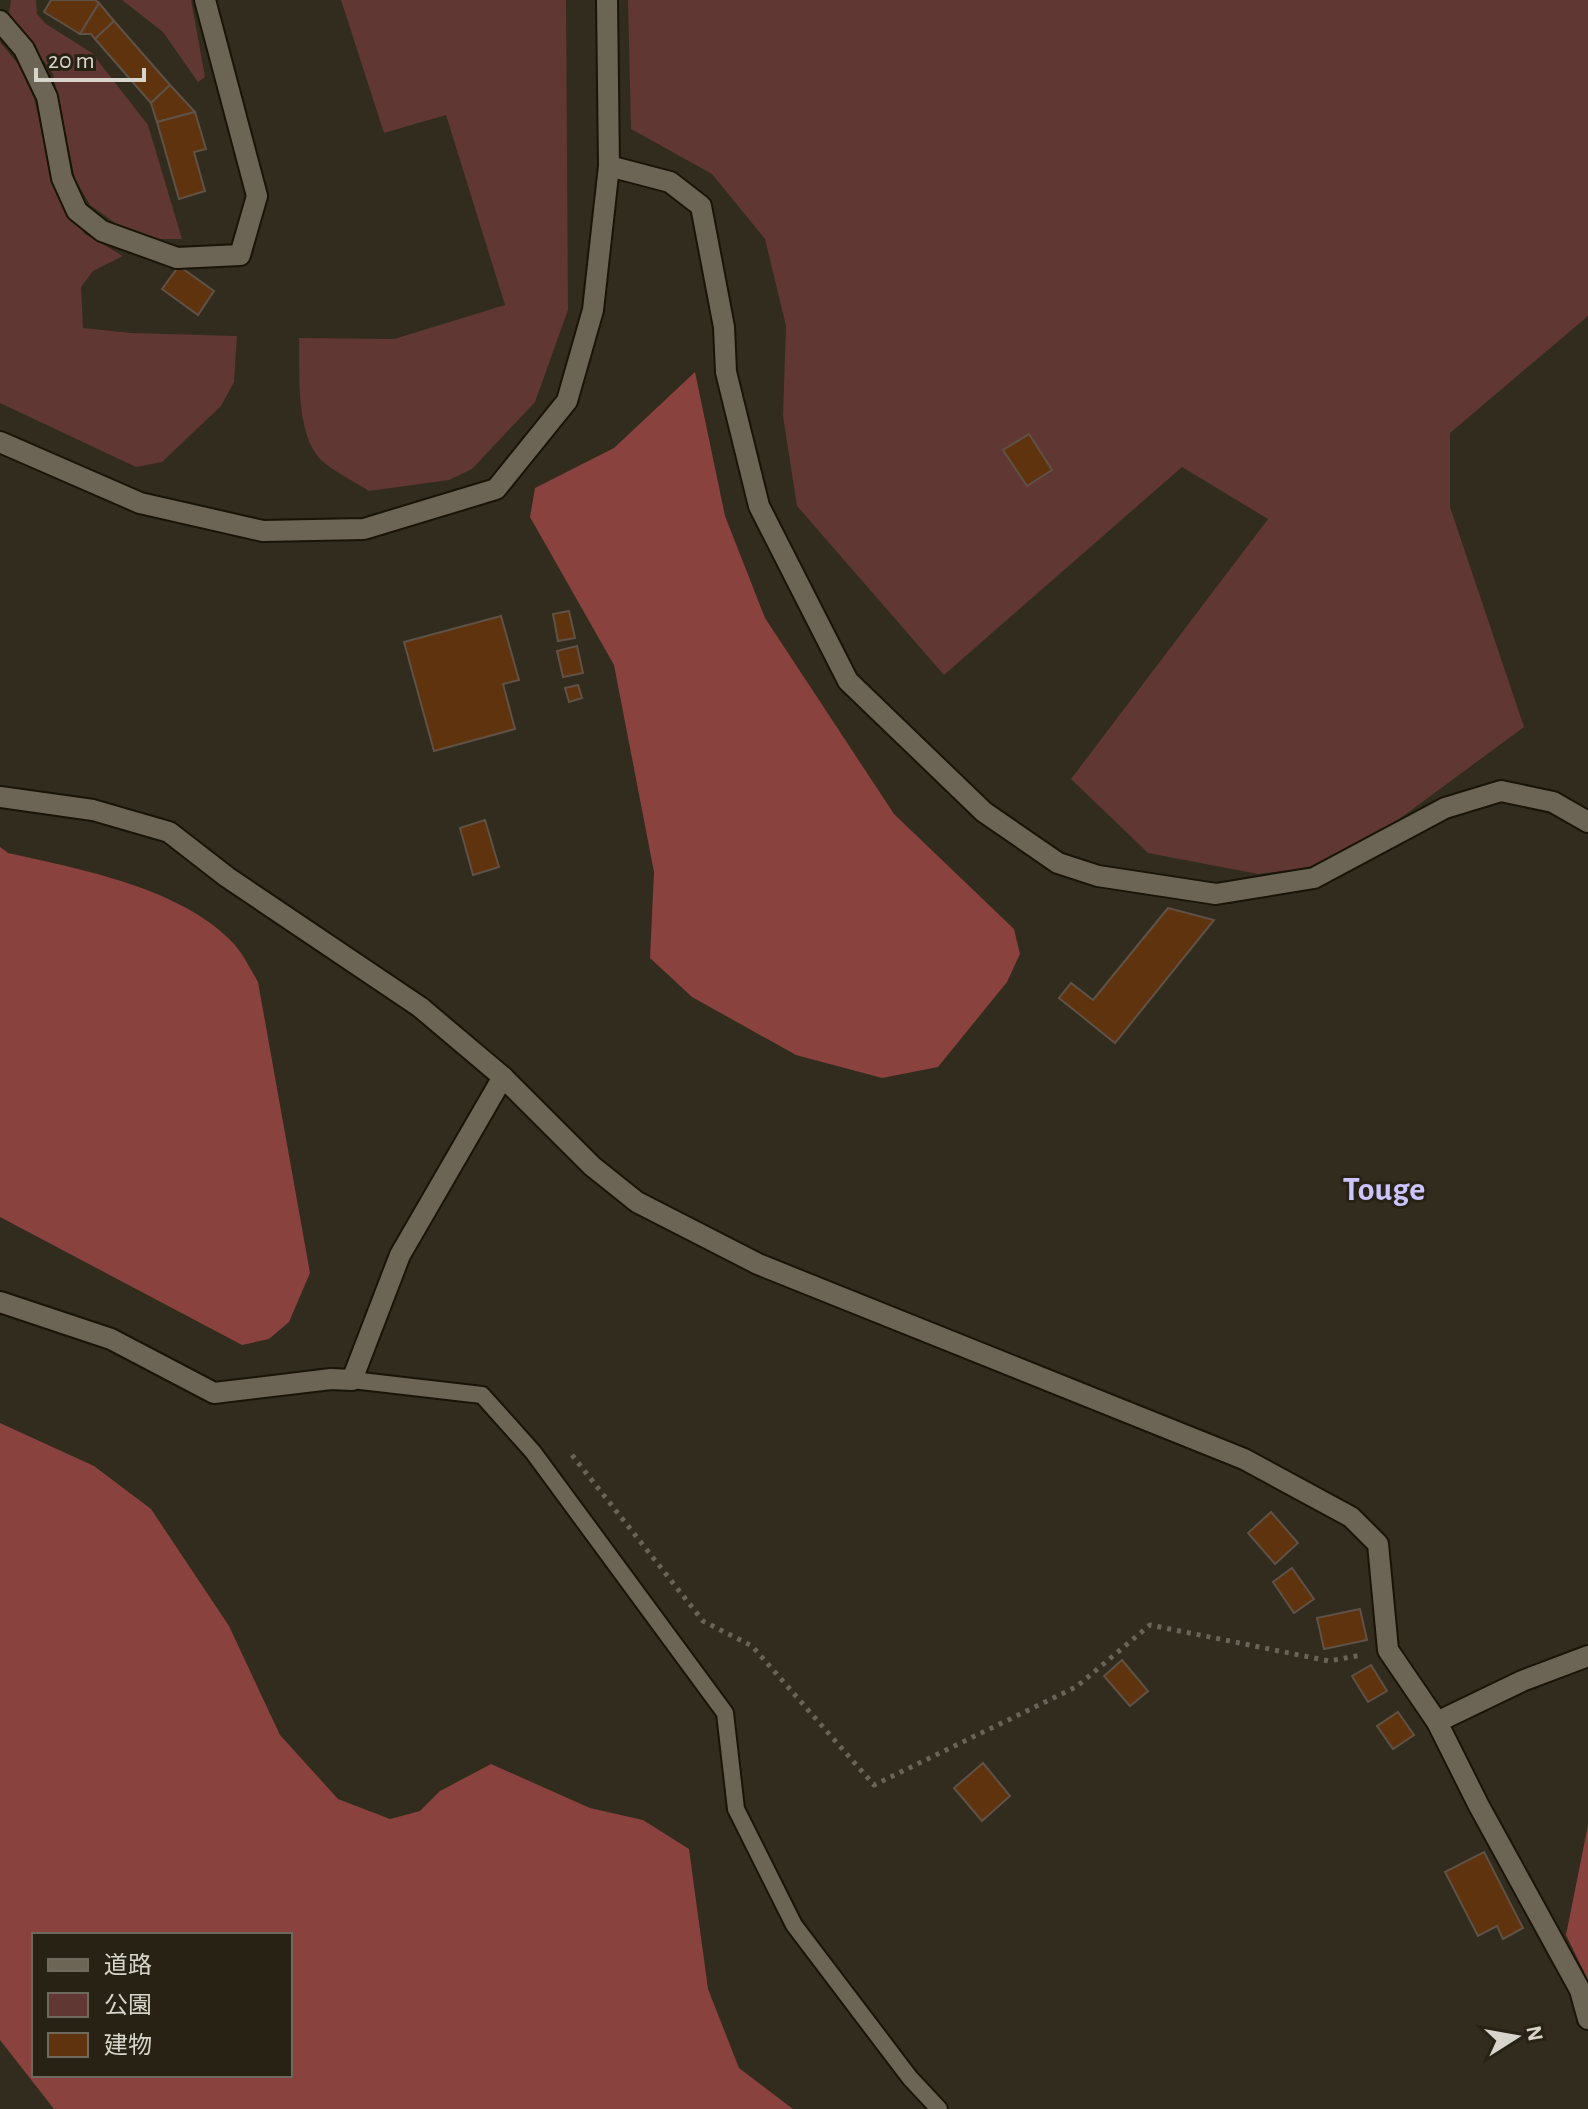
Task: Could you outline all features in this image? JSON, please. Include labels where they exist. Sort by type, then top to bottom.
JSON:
[{"type":"street","points":[[0,21],[24,49],[47,97],[62,178],[77,211],[102,231],[177,258],[240,255],[257,196],[205,0]]},
{"type":"street","points":[[0,442],[140,503],[263,531],[364,529],[496,489],[567,401],[593,310],[609,166],[607,0]]},
{"type":"street","points":[[609,166],[670,182],[701,206],[724,327],[726,372],[759,506],[848,681],[984,812],[1058,863],[1098,876],[1216,894],[1314,878],[1445,808],[1501,791],[1553,802],[1588,822]]},
{"type":"street","points":[[0,797],[93,810],[169,832],[227,877],[420,1007],[503,1077],[592,1166],[637,1202],[758,1264],[1244,1459],[1351,1517],[1378,1544],[1388,1650],[1437,1722],[1479,1806],[1580,1990],[1588,2019]]},
{"type":"street","points":[[0,1302],[111,1339],[214,1393],[331,1379],[352,1380],[400,1255],[503,1077]]},
{"type":"street","points":[[1437,1722],[1522,1681],[1588,1656]]},
{"type":"lane","points":[[352,1380],[482,1395],[533,1452],[725,1713],[736,1809],[789,1915],[910,2078],[939,2109]]},
{"type":"path","points":[[566,1448],[703,1621],[752,1646],[874,1785],[1076,1687],[1150,1625],[1329,1661],[1388,1650]]},
{"type":"green space","points":[[11,0],[36,0],[37,14],[46,24],[92,53],[148,125],[182,239],[159,239],[115,223],[90,205],[75,179],[53,74],[9,13]]},
{"type":"green space","points":[[122,0],[191,0],[205,77],[198,82],[163,32]]},
{"type":"green space","points":[[341,0],[566,0],[568,310],[535,402],[472,469],[449,480],[369,491],[321,460],[307,434],[303,418],[299,338],[394,339],[505,305],[446,115],[384,133]]},
{"type":"green space","points":[[628,0],[1588,0],[1588,316],[1450,433],[1450,507],[1524,727],[1364,845],[1316,867],[1258,874],[1148,853],[1071,779],[1268,519],[1182,467],[944,675],[797,506],[783,416],[786,326],[765,239],[712,174],[631,129]]},
{"type":"green space","points":[[0,42],[19,65],[34,98],[58,198],[85,234],[123,256],[93,271],[81,287],[83,328],[131,333],[237,336],[234,382],[221,406],[162,462],[136,467],[0,403]]},
{"type":"shaded area","points":[[695,372],[725,516],[765,618],[894,814],[1014,929],[1020,954],[1007,982],[938,1067],[882,1078],[796,1055],[692,997],[650,958],[654,872],[614,665],[530,517],[535,488],[614,448]]},
{"type":"shaded area","points":[[0,847],[8,853],[129,884],[188,909],[214,925],[235,945],[258,982],[310,1273],[289,1322],[269,1339],[242,1345],[0,1217]]},
{"type":"shaded area","points":[[0,1423],[94,1466],[151,1509],[229,1626],[280,1735],[338,1799],[390,1819],[420,1811],[440,1791],[491,1764],[590,1808],[643,1820],[689,1849],[708,1989],[739,2068],[793,2109],[54,2109],[0,2040]]},
{"type":"shaded area","points":[[1588,1825],[1588,1980],[1566,1935]]},
{"type":"building","points":[[51,0],[95,0],[99,3],[80,34],[44,12]]},
{"type":"building","points":[[99,3],[114,21],[95,39],[91,34],[80,34]]},
{"type":"building","points":[[114,21],[170,85],[151,103],[95,39]]},
{"type":"building","points":[[170,85],[195,112],[157,122],[151,103]]},
{"type":"building","points":[[195,112],[206,149],[194,152],[205,191],[179,199],[157,122]]},
{"type":"building","points":[[179,266],[214,291],[198,315],[162,289]]},
{"type":"building","points":[[1029,434],[1052,470],[1027,486],[1003,450]]},
{"type":"building","points":[[569,611],[575,638],[558,641],[553,614]]},
{"type":"building","points":[[501,616],[519,680],[503,684],[515,729],[434,751],[404,642]]},
{"type":"building","points":[[577,646],[583,673],[563,677],[557,651]]},
{"type":"building","points":[[578,685],[582,698],[569,702],[565,688]]},
{"type":"building","points":[[485,820],[499,867],[473,875],[460,828]]},
{"type":"building","points":[[1168,908],[1214,920],[1115,1043],[1059,998],[1071,983],[1093,1000]]},
{"type":"building","points":[[1271,1512],[1298,1543],[1275,1564],[1248,1533]]},
{"type":"building","points":[[1292,1568],[1314,1599],[1294,1613],[1273,1582]]},
{"type":"building","points":[[1360,1609],[1367,1640],[1324,1649],[1317,1618]]},
{"type":"building","points":[[1122,1660],[1148,1691],[1130,1706],[1104,1676]]},
{"type":"building","points":[[1371,1665],[1387,1691],[1368,1702],[1352,1676]]},
{"type":"building","points":[[1398,1712],[1414,1735],[1393,1749],[1377,1726]]},
{"type":"building","points":[[983,1763],[1010,1796],[982,1821],[954,1788]]},
{"type":"building","points":[[1484,1852],[1523,1928],[1503,1939],[1497,1926],[1478,1936],[1445,1872]]},
{"type":"district","name":"Touge","points":[[1384,1190]]}]
